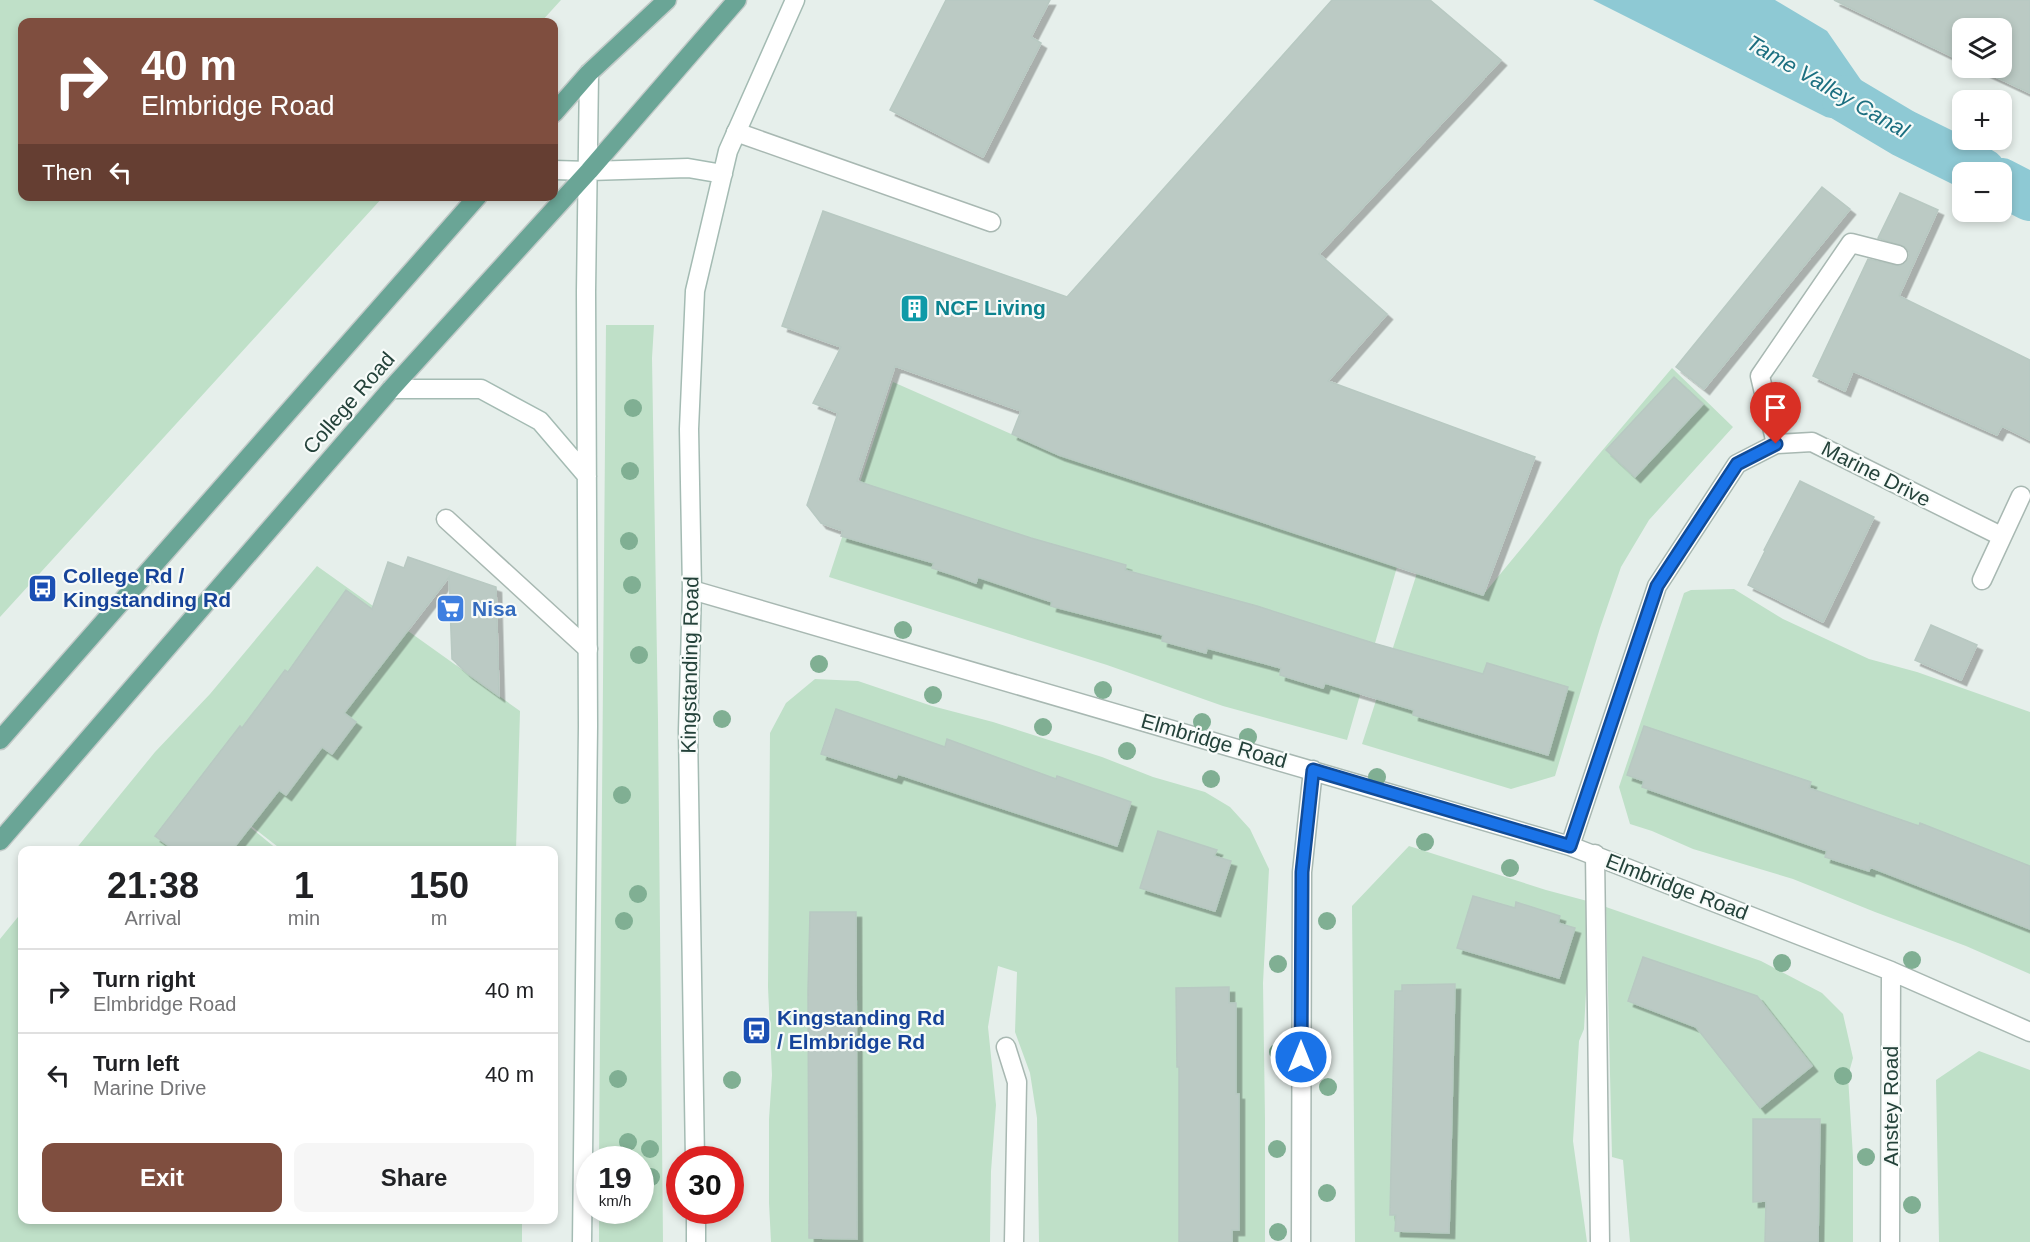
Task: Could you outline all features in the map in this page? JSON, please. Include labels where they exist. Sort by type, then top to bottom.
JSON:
[{"type":"main road","points":[[558,108],[589,73],[667,0]]},
{"type":"main road","name":"College Road","points":[[0,841],[391,389],[589,171],[737,0]]},
{"type":"main road","name":"College Road","points":[[0,740],[474,201]]},
{"type":"street","name":"Kingstanding Road","points":[[695,1146],[688,731],[692,590],[688,429],[694,291],[728,151],[795,0]]},
{"type":"street","points":[[582,1242],[588,649],[586,292],[589,73]]},
{"type":"street","points":[[736,132],[991,222]]},
{"type":"street","points":[[558,170],[688,168],[723,174]]},
{"type":"street","points":[[1776,444],[1760,376],[1851,243],[1898,255]]},
{"type":"street","points":[[391,389],[480,389],[540,421],[586,476]]},
{"type":"street","name":"Marine Drive","points":[[1570,846],[1657,586],[1737,464],[1776,444],[1812,442],[2001,536]]},
{"type":"street","points":[[1982,580],[2021,495]]},
{"type":"street","points":[[446,519],[588,649]]},
{"type":"street","name":"Elmbridge Road","points":[[692,590],[1570,846],[1891,971],[2030,1032]]},
{"type":"street","points":[[1301,1242],[1302,872],[1313,770]]},
{"type":"street","points":[[1594,854],[1600,1242]]},
{"type":"street","name":"Anstey Road","points":[[1890,1242],[1891,971]]},
{"type":"street","points":[[1006,1047],[1017,1082],[1014,1242]]},
{"type":"street","points":[[696,1224],[696,1242]]},
{"type":"green space","points":[[0,0],[561,0],[545,18],[18,18],[18,201],[379,201],[0,617]]},
{"type":"green space","points":[[606,325],[654,325],[652,358],[663,1242],[599,1242],[599,1224],[654,1224],[654,1146],[599,1146]]},
{"type":"green space","points":[[1672,368],[1733,427],[1649,520],[1621,567],[1555,776],[1511,789],[1362,744],[1417,573],[1483,595]]},
{"type":"green space","points":[[893,382],[1059,455],[1397,567],[1347,740],[1223,706],[1107,665],[829,577]]},
{"type":"green space","points":[[317,566],[520,711],[516,846],[277,846],[206,791],[273,846],[78,846],[155,752],[210,694]]},
{"type":"green space","points":[[1734,589],[1783,619],[1869,659],[1917,672],[2030,712],[2030,974],[1966,946],[1793,879],[1693,849],[1630,824],[1619,787],[1684,593],[1691,590]]},
{"type":"green space","points":[[815,679],[858,681],[932,706],[993,722],[1102,757],[1153,777],[1205,792],[1230,807],[1250,829],[1269,869],[1263,983],[1265,1242],[1039,1242],[1037,1118],[1030,1073],[1015,1032],[1017,972],[998,966],[988,1027],[996,1105],[991,1171],[990,1242],[771,1242],[769,1119],[772,1075],[768,987],[770,733],[786,703]]},
{"type":"green space","points":[[1409,846],[1591,902],[1584,1029],[1579,1041],[1573,1141],[1587,1242],[1355,1242],[1352,906]]},
{"type":"green space","points":[[1606,907],[1761,961],[1822,993],[1843,1014],[1853,1058],[1848,1076],[1853,1157],[1853,1242],[1630,1242],[1623,1160],[1612,1157]]},
{"type":"green space","points":[[18,917],[18,1224],[522,1224],[522,1242],[0,1242],[0,939]]},
{"type":"green space","points":[[1979,1051],[2030,1070],[2030,1242],[1939,1242],[1936,1080]]},
{"type":"water","points":[[1593,0],[1775,0],[1827,31],[1874,99],[1903,133],[1826,117]]},
{"type":"building","points":[[946,0],[1050,0],[1031,37],[1041,43],[983,157],[890,110]]},
{"type":"building","points":[[1332,0],[1430,0],[1501,60],[1319,254],[1387,314],[1328,381],[1535,457],[1483,595],[1059,455],[1012,434],[1021,411],[895,366],[857,481],[1031,538],[1126,565],[1125,570],[1257,606],[1373,643],[1483,674],[1487,663],[1568,687],[1548,755],[1413,715],[1414,710],[1325,683],[1323,688],[1280,675],[1281,668],[1207,648],[1206,653],[1162,641],[1163,635],[1051,606],[1052,602],[978,577],[976,583],[932,568],[934,563],[841,536],[843,531],[821,523],[807,505],[838,413],[813,403],[841,347],[782,326],[823,211],[1067,297]]},
{"type":"building","points":[[1834,0],[2030,0],[2030,93],[1998,78],[2012,78],[2012,18],[1952,18],[1952,56]]},
{"type":"building","points":[[1822,187],[1850,209],[1704,389],[1676,367]]},
{"type":"building","points":[[1900,193],[1938,210],[1899,296],[2030,360],[2030,440],[2002,426],[1997,435],[1853,371],[1845,391],[1813,376],[1868,259],[1900,266],[1909,258],[1909,251],[1905,247],[1878,238]]},
{"type":"building","points":[[1674,377],[1703,404],[1635,477],[1606,450]]},
{"type":"building","points":[[1800,481],[1874,517],[1823,622],[1748,585]]},
{"type":"building","points":[[408,557],[496,587],[499,696],[452,659],[449,577],[344,713],[356,722],[332,754],[322,747],[286,795],[279,790],[235,846],[169,846],[155,836],[240,726],[242,728],[285,670],[288,672],[346,590],[372,609],[388,562],[404,568]]},
{"type":"building","points":[[1931,625],[1977,645],[1961,680],[1915,660]]},
{"type":"building","points":[[836,709],[945,747],[947,739],[1056,779],[1057,776],[1131,802],[1117,846],[898,774],[896,778],[821,754]]},
{"type":"building","points":[[1644,726],[1811,782],[1809,788],[1919,826],[1920,823],[2030,866],[2030,929],[1870,867],[1869,871],[1825,857],[1827,851],[1642,787],[1644,781],[1627,775]]},
{"type":"building","points":[[1158,831],[1217,850],[1214,856],[1231,861],[1215,911],[1140,888]]},
{"type":"building","points":[[1473,896],[1515,908],[1516,902],[1560,916],[1558,923],[1575,928],[1559,978],[1457,948]]},
{"type":"building","points":[[810,912],[856,912],[857,1239],[809,1238]]},
{"type":"building","points":[[1643,957],[1757,996],[1812,1066],[1760,1108],[1696,1027],[1628,1001]]},
{"type":"building","points":[[1455,984],[1449,1233],[1395,1231],[1396,1215],[1390,1215],[1395,991],[1402,991],[1402,985]]},
{"type":"building","points":[[1229,987],[1229,1003],[1236,1003],[1239,1230],[1232,1230],[1232,1242],[1179,1242],[1179,1067],[1177,1067],[1176,988]]},
{"type":"building","points":[[1753,1119],[1820,1119],[1818,1242],[1765,1242],[1766,1201],[1753,1202]]},
{"type":"waterway","name":"Tame Valley Canal","points":[[1846,99],[1903,133],[1962,162]]},
{"type":"waterway","name":"Tame Valley Canal","points":[[2012,188],[2030,197]]},
{"type":"place","name":"NCF Living","points":[[914,308]]},
{"type":"place","name":"College Rd / Kingstanding Rd","points":[[42,588]]},
{"type":"place","name":"Nisa","points":[[451,609]]},
{"type":"place","name":"Kingstanding Rd / Elmbridge Rd","points":[[756,1030]]},
{"type":"route","points":[[1301,1057],[1302,872],[1313,770],[1570,846],[1657,586],[1737,464],[1776,444]]}]
